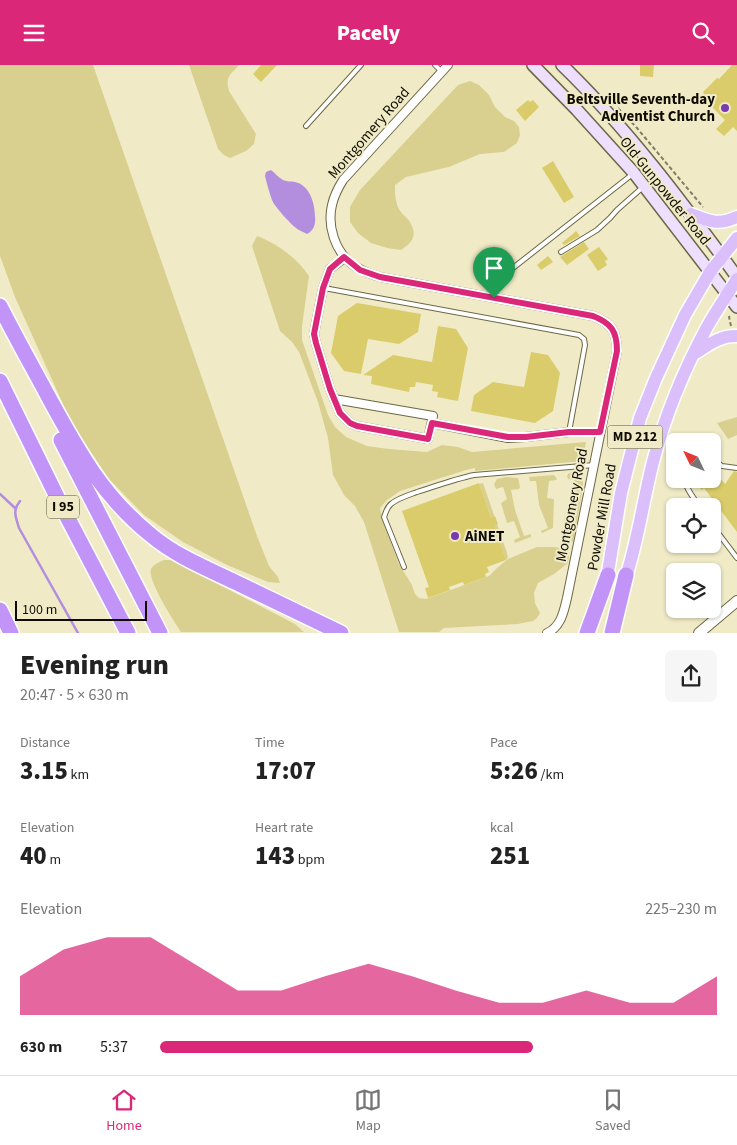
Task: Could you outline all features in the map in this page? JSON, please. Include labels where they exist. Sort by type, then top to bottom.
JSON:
[{"type":"highway","points":[[0,306],[77,449],[117,504],[132,519],[153,537],[195,563],[341,633]]},
{"type":"highway","points":[[0,320],[160,633]]},
{"type":"highway","name":"I 95","points":[[0,381],[128,633]]},
{"type":"highway","points":[[587,633],[608,575]]},
{"type":"highway","points":[[612,633],[626,575]]},
{"type":"highway","points":[[0,610],[11,633]]},
{"type":"main road","name":"Old Gunpowder Road","points":[[533,65],[634,173],[710,272]]},
{"type":"main road","name":"Old Gunpowder Road","points":[[562,65],[618,123],[657,170],[722,256]]},
{"type":"main road","points":[[691,214],[721,223],[737,217]]},
{"type":"main road","name":"MD 212","points":[[722,256],[737,238]]},
{"type":"main road","points":[[722,256],[737,278]]},
{"type":"main road","name":"Powder Mill Road","points":[[592,633],[608,575],[621,493],[640,418],[670,346],[710,272],[722,256]]},
{"type":"main road","points":[[710,272],[728,294],[733,313]]},
{"type":"main road","name":"MD 212","points":[[605,633],[626,575],[637,538],[654,458],[678,389],[707,327],[737,278]]},
{"type":"main road","points":[[694,354],[714,341],[731,336],[734,333]]},
{"type":"street","name":"Montgomery Road","points":[[448,65],[343,180],[331,205],[332,232],[336,245],[344,257],[360,270],[380,277],[593,316],[608,324],[614,331],[617,340],[617,351],[563,614],[559,624],[547,633]]},
{"type":"street","points":[[334,399],[433,416],[428,439],[357,426],[350,423],[340,413],[334,399],[314,334],[323,288],[330,269],[344,257]]},
{"type":"street","points":[[432,423],[508,437],[569,432],[600,432]]},
{"type":"street","points":[[699,633],[737,601]]},
{"type":"lane","points":[[306,126],[361,65]]},
{"type":"lane","points":[[434,65],[442,71]]},
{"type":"lane","points":[[494,298],[499,281],[504,275],[634,173]]},
{"type":"lane","points":[[561,252],[597,230],[644,186]]},
{"type":"lane","points":[[323,288],[579,335],[584,339],[585,345],[569,432]]},
{"type":"lane","points":[[404,567],[384,517],[386,509],[392,503],[405,496],[474,475],[594,465]]},
{"type":"lane","points":[[721,465],[737,468]]},
{"type":"lane","points":[[721,537],[737,558]]},
{"type":"path","points":[[725,316],[733,313],[734,333]]},
{"type":"shaded area","points":[[0,65],[93,65],[257,536],[269,566],[278,577],[280,583],[268,582],[227,565],[183,542],[144,515],[109,479],[71,422],[15,297],[0,256]]},
{"type":"shaded area","points":[[189,65],[239,65],[229,77],[228,86],[229,91],[256,134],[254,144],[246,151],[230,158],[218,149]]},
{"type":"shaded area","points":[[470,81],[479,85],[489,95],[495,107],[519,127],[520,135],[517,143],[504,152],[480,154],[449,167],[406,177],[395,185],[395,195],[399,209],[413,229],[412,240],[401,250],[371,243],[358,233],[350,222],[350,207],[360,190],[458,85]]},
{"type":"shaded area","points":[[271,170],[283,180],[300,184],[308,191],[315,212],[315,223],[309,233],[307,234],[299,230],[293,225],[273,203],[265,176],[266,172]]},
{"type":"shaded area","points":[[257,236],[286,252],[299,263],[309,276],[302,326],[302,340],[328,415],[335,427],[346,437],[367,446],[427,452],[442,445],[458,447],[472,452],[586,442],[582,461],[475,471],[475,468],[466,470],[400,491],[387,500],[380,508],[382,519],[399,564],[419,598],[426,599],[489,576],[508,559],[537,547],[566,549],[569,555],[568,563],[538,583],[534,593],[535,603],[540,613],[533,621],[518,624],[444,628],[439,632],[399,632],[364,522],[355,506],[344,495],[333,475],[328,438],[318,402],[299,352],[292,342],[280,331],[252,246]]},
{"type":"shaded area","points":[[737,417],[737,435],[728,439],[717,423]]},
{"type":"shaded area","points":[[569,473],[577,473],[583,478],[573,542],[564,540],[562,535],[565,516],[571,517],[574,480],[568,479]]},
{"type":"shaded area","points":[[554,475],[557,479],[549,481],[547,498],[554,499],[553,528],[542,533],[541,531],[548,528],[539,505],[536,481],[530,481],[529,477]]},
{"type":"shaded area","points":[[506,477],[518,478],[519,489],[511,490],[515,510],[524,536],[531,534],[531,537],[515,543],[514,540],[520,537],[514,521],[507,523],[501,503],[507,499],[503,487],[496,489],[494,484],[497,479]]},
{"type":"shaded area","points":[[483,483],[507,553],[508,558],[506,560],[479,484]]},
{"type":"shaded area","points":[[164,560],[171,560],[295,624],[304,632],[181,632],[162,601],[151,574],[152,567]]},
{"type":"building","points":[[261,65],[277,65],[261,82],[253,74]]},
{"type":"building","points":[[640,65],[654,65],[653,77],[640,76]]},
{"type":"building","name":"Beltsville Seventh-day Adventist Church","points":[[732,65],[737,65],[737,131],[733,127],[724,136],[716,129],[725,120],[701,96]]},
{"type":"building","points":[[528,100],[530,102],[533,100],[539,107],[525,121],[516,110]]},
{"type":"building","points":[[553,161],[574,197],[564,203],[542,168]]},
{"type":"building","points":[[576,231],[580,236],[564,245],[562,243]]},
{"type":"building","points":[[584,242],[589,249],[567,265],[560,257]]},
{"type":"building","points":[[599,247],[608,259],[605,261],[607,265],[598,271],[587,255]]},
{"type":"building","points":[[548,256],[553,262],[541,270],[537,265]]},
{"type":"building","points":[[357,303],[421,314],[418,332],[399,344],[368,339],[361,374],[344,371],[331,353],[338,316]]},
{"type":"building","points":[[438,326],[456,329],[468,348],[458,401],[437,397],[438,392],[432,391],[433,385],[416,382],[415,387],[410,387],[409,392],[371,384],[372,376],[363,375],[393,355],[432,362]]},
{"type":"building","points":[[531,352],[548,355],[560,373],[553,411],[535,423],[471,411],[474,395],[493,382],[524,387]]},
{"type":"building","points":[[734,471],[737,472],[737,532],[721,511],[721,498],[712,498],[704,488],[721,488],[721,479],[725,484]]},
{"type":"building","name":"AiNET","points":[[479,483],[491,518],[495,516],[498,524],[494,525],[506,560],[487,567],[489,572],[485,574],[486,577],[464,585],[463,582],[449,587],[450,590],[428,598],[425,588],[429,587],[402,511]]},
{"type":"waterway","points":[[0,494],[15,508]]},
{"type":"waterway","points":[[20,501],[15,511],[19,528],[78,633]]},
{"type":"place","name":"Beltsville Seventh-day Adventist Church","points":[[725,108]]},
{"type":"place","name":"AiNET","points":[[455,536]]},
{"type":"route","points":[[344,257],[360,270],[380,277],[494,298],[593,316],[608,324],[614,331],[617,340],[617,351],[600,432],[569,432],[517,438],[432,423],[428,439],[357,426],[350,423],[340,413],[330,389],[314,334],[323,288],[330,269],[344,257]]}]
